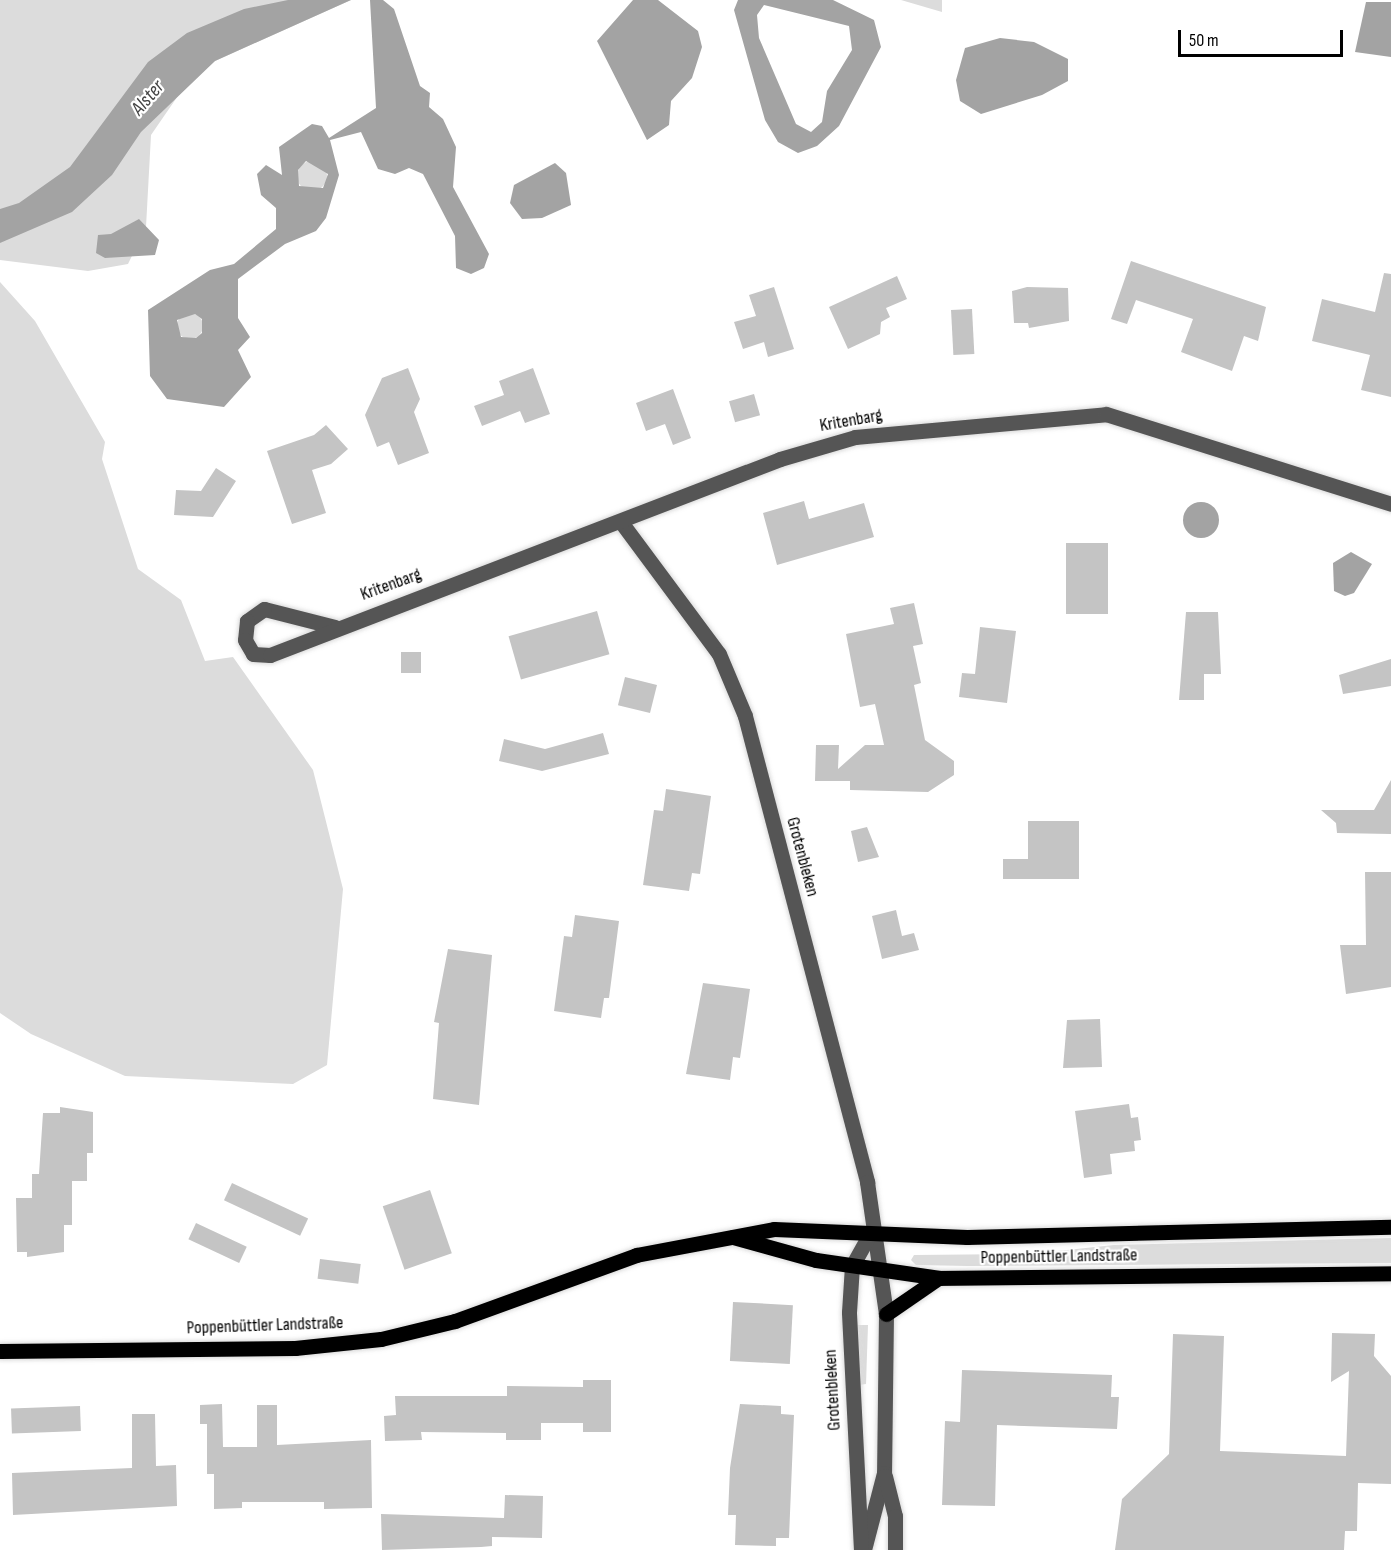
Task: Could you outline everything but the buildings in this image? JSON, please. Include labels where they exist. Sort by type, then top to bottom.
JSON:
[{"type":"main road","name":"Poppenbüttler Landstraße","points":[[0,1351],[295,1348],[381,1339],[455,1321],[636,1255],[774,1228],[967,1237],[1391,1227]]},
{"type":"main road","name":"Poppenbüttler Landstraße","points":[[732,1237],[852,1266],[940,1278],[1391,1273]]},
{"type":"main road","points":[[886,1314],[940,1278]]},
{"type":"street","name":"Kritenbarg","points":[[335,627],[264,609],[247,621],[245,640],[249,651],[265,657],[335,627],[831,442],[1083,414],[1135,420],[1391,504]]},
{"type":"street","name":"Grotenbleken","points":[[621,522],[719,654],[745,716],[867,1182],[870,1233],[886,1314],[884,1473],[895,1516],[895,1550]]},
{"type":"street","name":"Grotenbleken","points":[[862,1550],[849,1312],[852,1266],[870,1233]]},
{"type":"street","name":"Grotenbleken","points":[[862,1550],[884,1473]]},
{"type":"shaded area","points":[[0,0],[351,0],[215,61],[182,90],[151,135],[146,227],[128,264],[88,271],[0,260]]},
{"type":"shaded area","points":[[901,0],[942,0],[942,12]]},
{"type":"shaded area","points":[[312,161],[323,165],[327,176],[323,187],[312,191],[301,187],[297,176],[301,165]]},
{"type":"shaded area","points":[[0,282],[35,321],[105,442],[102,459],[138,569],[181,600],[205,661],[233,657],[313,770],[343,889],[327,1065],[293,1084],[125,1076],[31,1034],[0,1013]]},
{"type":"shaded area","points":[[190,313],[199,317],[203,326],[199,335],[190,339],[181,335],[177,326],[181,317]]},
{"type":"shaded area","points":[[1391,1238],[1391,1263],[968,1266],[916,1265],[911,1260],[914,1255],[1029,1254],[1114,1245]]},
{"type":"shaded area","points":[[858,1325],[868,1325],[866,1384],[859,1385]]},
{"type":"water","name":"Alster","points":[[288,0],[351,0],[215,61],[141,132],[112,175],[72,212],[0,243],[0,209],[19,203],[70,167],[148,62],[187,33],[244,9]]},
{"type":"water","points":[[370,0],[383,0],[394,9],[420,86],[430,93],[429,107],[443,119],[456,147],[453,187],[489,254],[484,268],[471,274],[456,268],[455,236],[423,174],[409,168],[395,174],[378,169],[361,132],[330,140],[339,175],[326,218],[316,231],[285,244],[238,279],[238,318],[250,337],[238,350],[251,377],[224,407],[167,399],[150,376],[148,310],[210,270],[234,264],[276,229],[276,208],[261,195],[257,174],[266,165],[282,175],[279,147],[312,124],[322,126],[329,138],[376,108]],"holes":[[[306,161],[328,174],[323,188],[299,186],[298,170]],[[195,314],[202,319],[202,333],[196,338],[181,337],[177,320]]]},
{"type":"water","points":[[633,0],[658,0],[698,31],[702,47],[692,78],[671,101],[669,125],[647,140],[597,41]]},
{"type":"water","points":[[738,0],[833,0],[874,20],[881,47],[839,126],[817,146],[798,153],[778,142],[765,120],[734,10]],"holes":[[[764,5],[849,26],[852,50],[827,91],[822,122],[811,132],[796,124],[759,38],[757,15]]]},
{"type":"water","points":[[1366,2],[1391,2],[1391,57],[1355,52]]},
{"type":"water","points":[[1000,38],[1034,42],[1068,59],[1068,81],[1042,95],[981,114],[960,101],[956,80],[965,48]]},
{"type":"water","points":[[555,163],[566,173],[571,205],[542,218],[522,219],[510,203],[514,185]]},
{"type":"water","points":[[139,219],[159,240],[155,255],[105,258],[96,253],[98,235],[111,234]]},
{"type":"water","points":[[1201,502],[1213,508],[1219,520],[1213,532],[1201,538],[1189,532],[1183,520],[1189,508]]},
{"type":"water","points":[[1351,552],[1372,564],[1354,593],[1345,596],[1334,591],[1333,563]]}]
